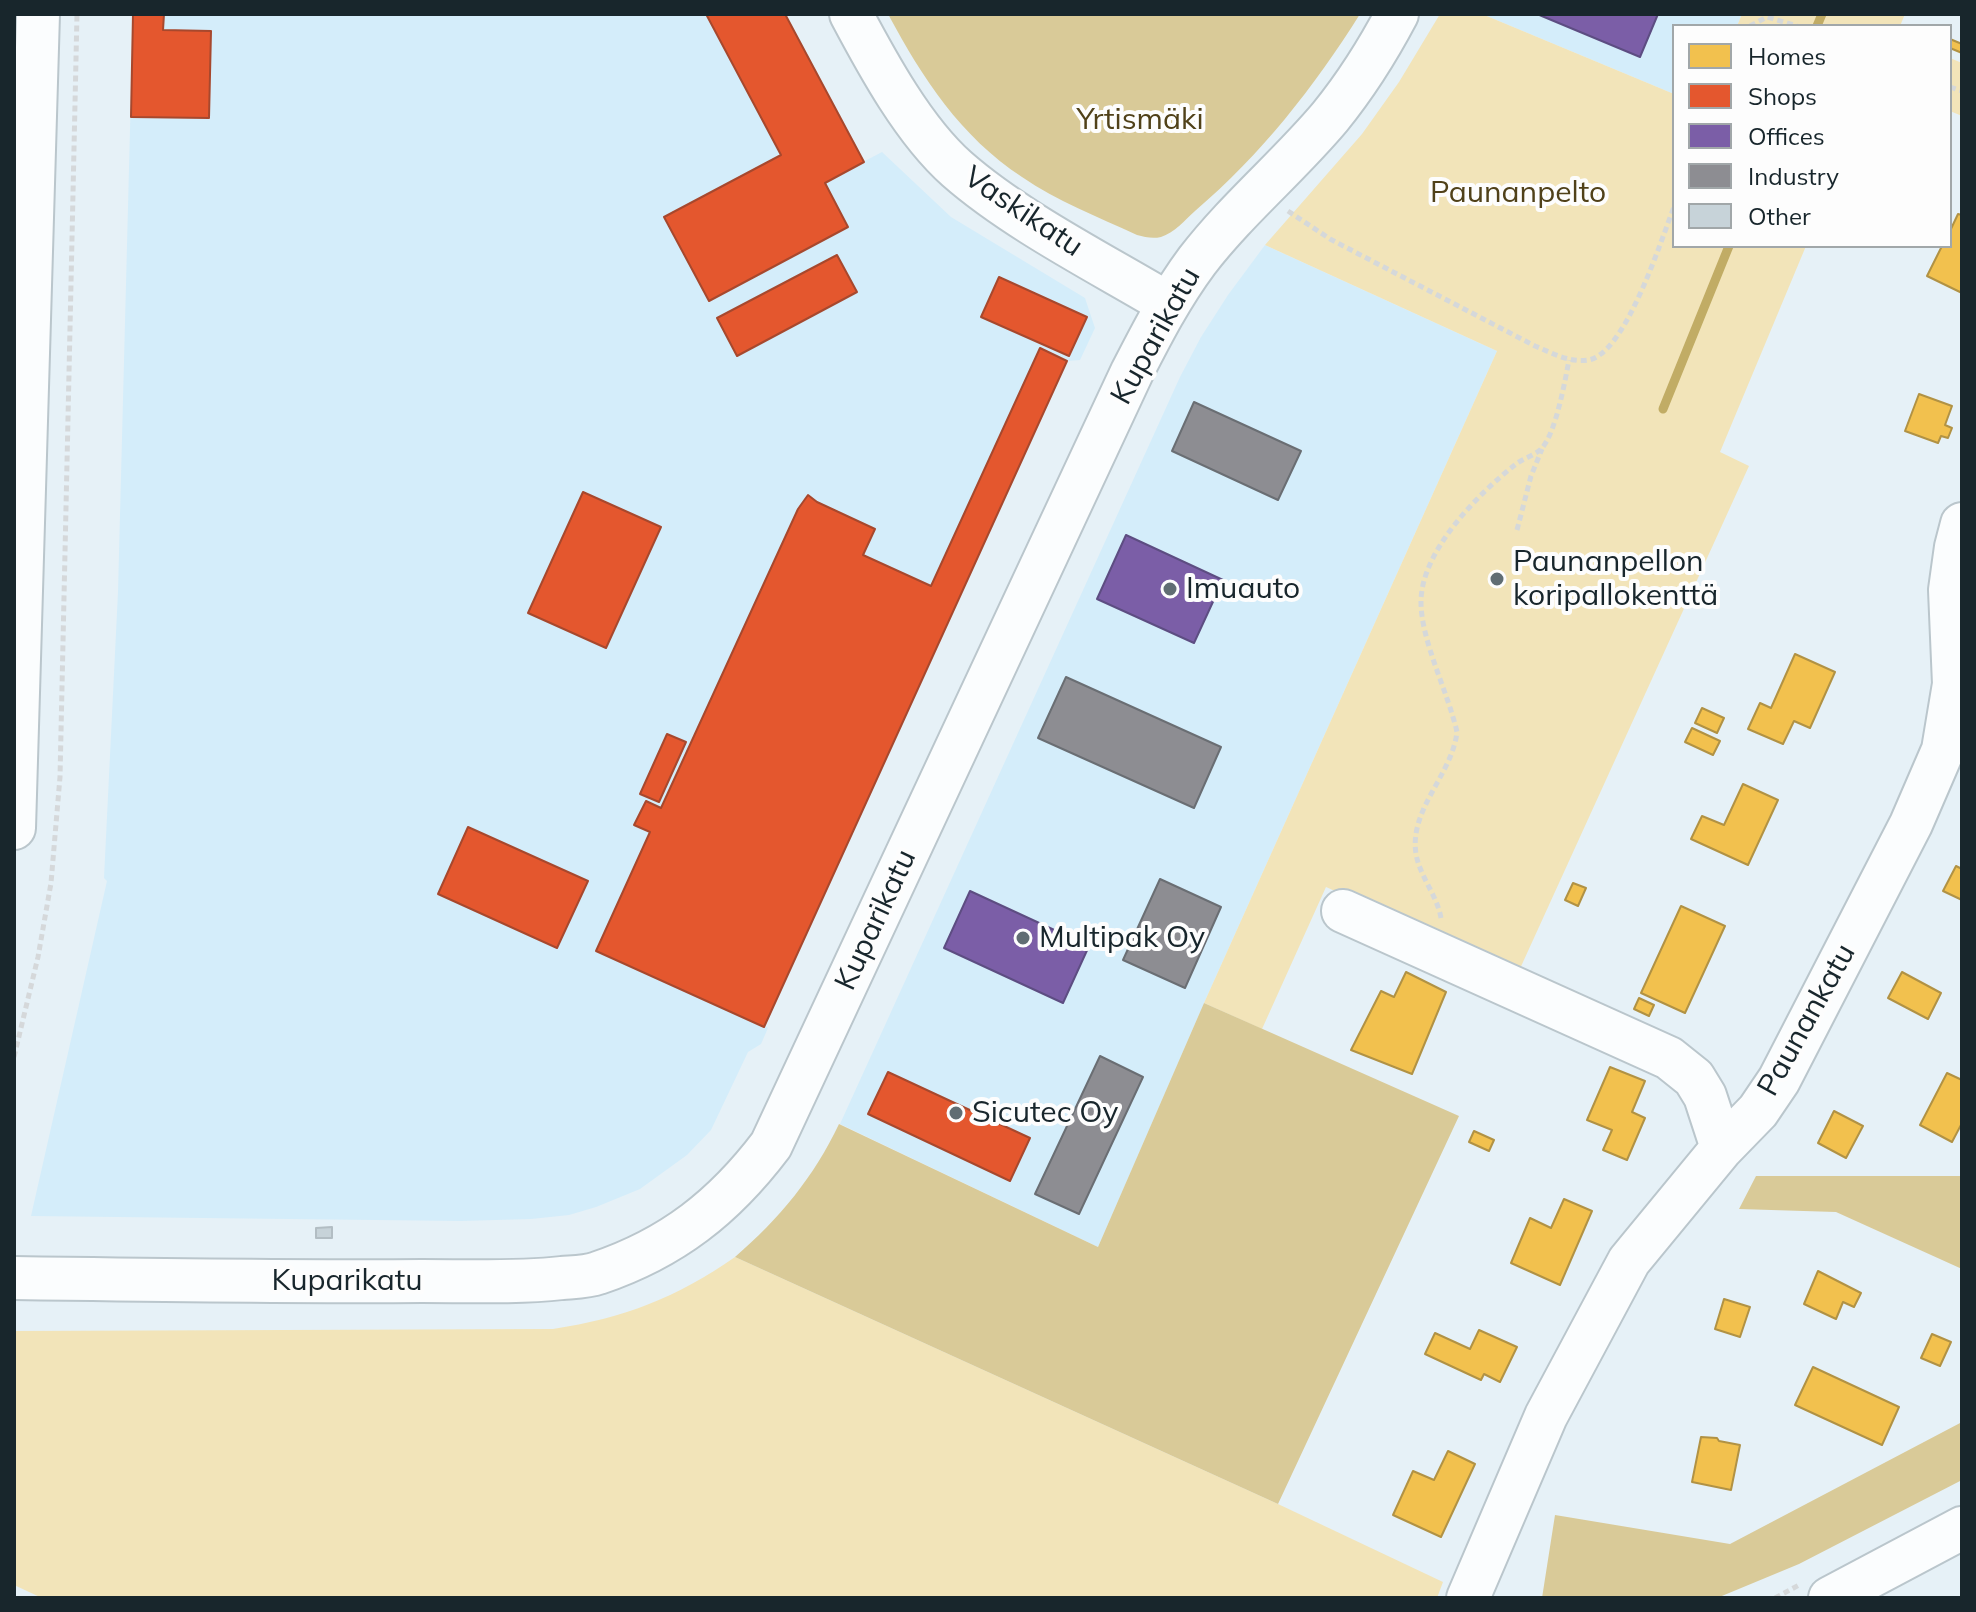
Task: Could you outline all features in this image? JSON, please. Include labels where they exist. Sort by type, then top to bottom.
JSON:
[{"type":"street","points":[[14,828],[24,543],[21,338],[38,14]]},
{"type":"street","name":"Vaskikatu","points":[[851,14],[911,116],[955,168],[1005,206],[1167,303]]},
{"type":"street","name":"Kuparikatu","points":[[14,1278],[277,1282],[547,1280],[594,1275],[635,1259],[675,1238],[718,1205],[745,1179],[771,1145],[1125,386],[1167,303],[1258,190],[1331,115],[1379,48],[1397,14]]},
{"type":"street","name":"Paunankatu","points":[[1468,1598],[1546,1416],[1603,1306],[1629,1261],[1722,1148],[1758,1111],[1779,1080],[1911,824],[1943,750],[1954,684],[1950,590],[1962,524]]},
{"type":"street","points":[[1343,911],[1669,1058],[1694,1078],[1705,1096],[1722,1148]]},
{"type":"street","points":[[1830,1598],[1962,1528]]},
{"type":"path","points":[[14,1057],[38,957],[51,883],[60,777],[77,14]]},
{"type":"path","points":[[1754,24],[1767,17],[1790,24]]},
{"type":"path","points":[[1258,190],[1330,239],[1535,346],[1569,360],[1587,361],[1599,357],[1618,337],[1641,291],[1672,212]]},
{"type":"path","points":[[1517,530],[1531,476],[1560,407],[1569,360]]},
{"type":"path","points":[[1440,953],[1443,925],[1440,909],[1421,871],[1415,838],[1424,810],[1455,749],[1457,732],[1422,618],[1423,583],[1434,555],[1460,520],[1517,463],[1542,448]]},
{"type":"shaded area","points":[[133,14],[785,14],[863,162],[882,152],[951,217],[1085,298],[1095,328],[1080,360],[1067,361],[765,1026],[768,1028],[761,1044],[748,1052],[711,1130],[687,1155],[640,1189],[569,1215],[531,1219],[461,1221],[31,1216],[107,881],[104,878],[118,592]]},
{"type":"shaded area","points":[[1482,14],[1742,14],[1738,24],[1672,24],[1672,93]]},
{"type":"shaded area","points":[[1265,245],[1497,351],[1204,1003],[1098,1247],[840,1124],[1180,377],[1228,295]]},
{"type":"green space","name":"Yrtismäki","points":[[888,14],[1360,14],[1305,94],[1264,143],[1179,226],[1155,238],[1137,235],[1063,201],[1000,161],[962,125],[929,83]]},
{"type":"green space","name":"Paunanpelto","points":[[1440,14],[1482,14],[1672,93],[1672,248],[1805,248],[1720,452],[1749,466],[1518,973],[1326,887],[1262,1029],[1204,1003],[1497,351],[1265,245],[1362,134],[1399,82]]},
{"type":"green space","points":[[1742,14],[1905,14],[1901,24],[1738,24]]},
{"type":"green space","points":[[1952,59],[1962,63],[1962,116],[1952,112]]},
{"type":"green space","points":[[1204,1003],[1459,1116],[1278,1504],[735,1257],[794,1196],[839,1124],[1098,1247]]},
{"type":"green space","points":[[1756,1176],[1962,1176],[1962,1269],[1836,1212],[1739,1209]]},
{"type":"green space","points":[[735,1257],[1443,1582],[1437,1598],[42,1598],[14,1585],[14,1331],[553,1329],[603,1319],[648,1304],[692,1284]]},
{"type":"green space","points":[[1962,1422],[1962,1480],[1799,1564],[1717,1598],[1542,1598],[1555,1515],[1730,1544]]},
{"type":"building: Homes","points":[[1952,40],[1962,44],[1962,53],[1952,49]]},
{"type":"building: Homes","points":[[1958,214],[1962,215],[1962,293],[1927,276],[1941,248],[1952,248],[1952,227]]},
{"type":"building: Homes","points":[[1919,394],[1952,406],[1945,425],[1952,428],[1948,438],[1941,436],[1938,443],[1905,431]]},
{"type":"building: Homes","points":[[1795,654],[1835,672],[1810,728],[1794,721],[1783,744],[1748,729],[1760,703],[1771,708]]},
{"type":"building: Homes","points":[[1702,708],[1724,718],[1717,733],[1695,723]]},
{"type":"building: Homes","points":[[1692,728],[1720,741],[1713,755],[1685,742]]},
{"type":"building: Homes","points":[[1743,784],[1778,800],[1748,865],[1691,839],[1702,816],[1724,825]]},
{"type":"building: Homes","points":[[1956,866],[1962,869],[1962,900],[1943,891]]},
{"type":"building: Homes","points":[[1573,883],[1586,888],[1578,906],[1565,900]]},
{"type":"building: Homes","points":[[1681,906],[1725,926],[1685,1013],[1641,993]]},
{"type":"building: Homes","points":[[1406,972],[1446,992],[1412,1074],[1351,1050],[1381,991],[1394,997]]},
{"type":"building: Homes","points":[[1902,972],[1941,993],[1928,1019],[1888,998]]},
{"type":"building: Homes","points":[[1639,998],[1654,1005],[1649,1016],[1634,1009]]},
{"type":"building: Homes","points":[[1610,1067],[1645,1081],[1632,1112],[1645,1118],[1627,1160],[1603,1150],[1612,1130],[1587,1120]]},
{"type":"building: Homes","points":[[1947,1073],[1962,1080],[1962,1123],[1952,1142],[1920,1125]]},
{"type":"building: Homes","points":[[1834,1111],[1863,1126],[1846,1158],[1818,1143]]},
{"type":"building: Homes","points":[[1474,1131],[1494,1140],[1489,1151],[1469,1142]]},
{"type":"building: Homes","points":[[1564,1199],[1592,1211],[1560,1285],[1511,1263],[1530,1218],[1551,1228]]},
{"type":"building: Homes","points":[[1818,1271],[1861,1293],[1854,1307],[1843,1302],[1836,1319],[1804,1304]]},
{"type":"building: Homes","points":[[1724,1299],[1750,1307],[1740,1337],[1715,1329]]},
{"type":"building: Homes","points":[[1479,1330],[1517,1347],[1500,1382],[1484,1374],[1481,1380],[1425,1354],[1435,1333],[1470,1349]]},
{"type":"building: Homes","points":[[1932,1334],[1951,1342],[1940,1366],[1921,1358]]},
{"type":"building: Homes","points":[[1813,1367],[1899,1407],[1882,1445],[1795,1405]]},
{"type":"building: Homes","points":[[1701,1437],[1740,1445],[1731,1490],[1692,1482]]},
{"type":"building: Homes","points":[[1448,1451],[1475,1464],[1441,1537],[1393,1515],[1413,1471],[1434,1480]]},
{"type":"building: Shops","points":[[133,14],[164,14],[163,30],[211,31],[209,118],[131,117]]},
{"type":"building: Shops","points":[[706,14],[785,14],[864,162],[825,183],[848,227],[709,301],[664,217],[781,155]]},
{"type":"building: Shops","points":[[837,255],[857,292],[737,356],[717,318]]},
{"type":"building: Shops","points":[[999,277],[1087,317],[1069,356],[981,317]]},
{"type":"building: Shops","points":[[1040,348],[1067,361],[764,1027],[596,951],[650,832],[634,825],[646,801],[661,808],[798,509],[808,495],[875,529],[863,555],[931,586]]},
{"type":"building: Shops","points":[[583,492],[661,527],[606,648],[528,613]]},
{"type":"building: Shops","points":[[667,734],[686,742],[659,802],[640,794]]},
{"type":"building: Shops","points":[[468,827],[588,881],[557,948],[438,894]]},
{"type":"building: Shops","points":[[888,1072],[1030,1138],[1010,1181],[868,1114]]},
{"type":"building: Offices","points":[[1537,14],[1658,14],[1640,57]]},
{"type":"building: Offices","points":[[1126,535],[1223,580],[1194,643],[1097,599]]},
{"type":"building: Offices","points":[[970,891],[1089,946],[1063,1003],[944,948]]},
{"type":"building: Industry","points":[[1194,402],[1301,451],[1278,500],[1172,451]]},
{"type":"building: Industry","points":[[1066,677],[1221,747],[1194,808],[1038,738]]},
{"type":"building: Industry","points":[[1160,879],[1221,907],[1185,988],[1123,960]]},
{"type":"building: Industry","points":[[1100,1056],[1143,1077],[1079,1214],[1035,1194]]},
{"type":"building: Other","points":[[332,1227],[332,1238],[316,1238],[316,1228]]},
{"type":"waterway","points":[[1818,24],[1822,14]]},
{"type":"waterway","points":[[1663,409],[1728,248]]},
{"type":"place","name":"Paunanpellon koripallokenttä","points":[[1497,579]]},
{"type":"place","name":"Imuauto","points":[[1170,589]]},
{"type":"place","name":"Multipak Oy","points":[[1023,938]]},
{"type":"place","name":"Sicutec Oy","points":[[956,1113]]}]
